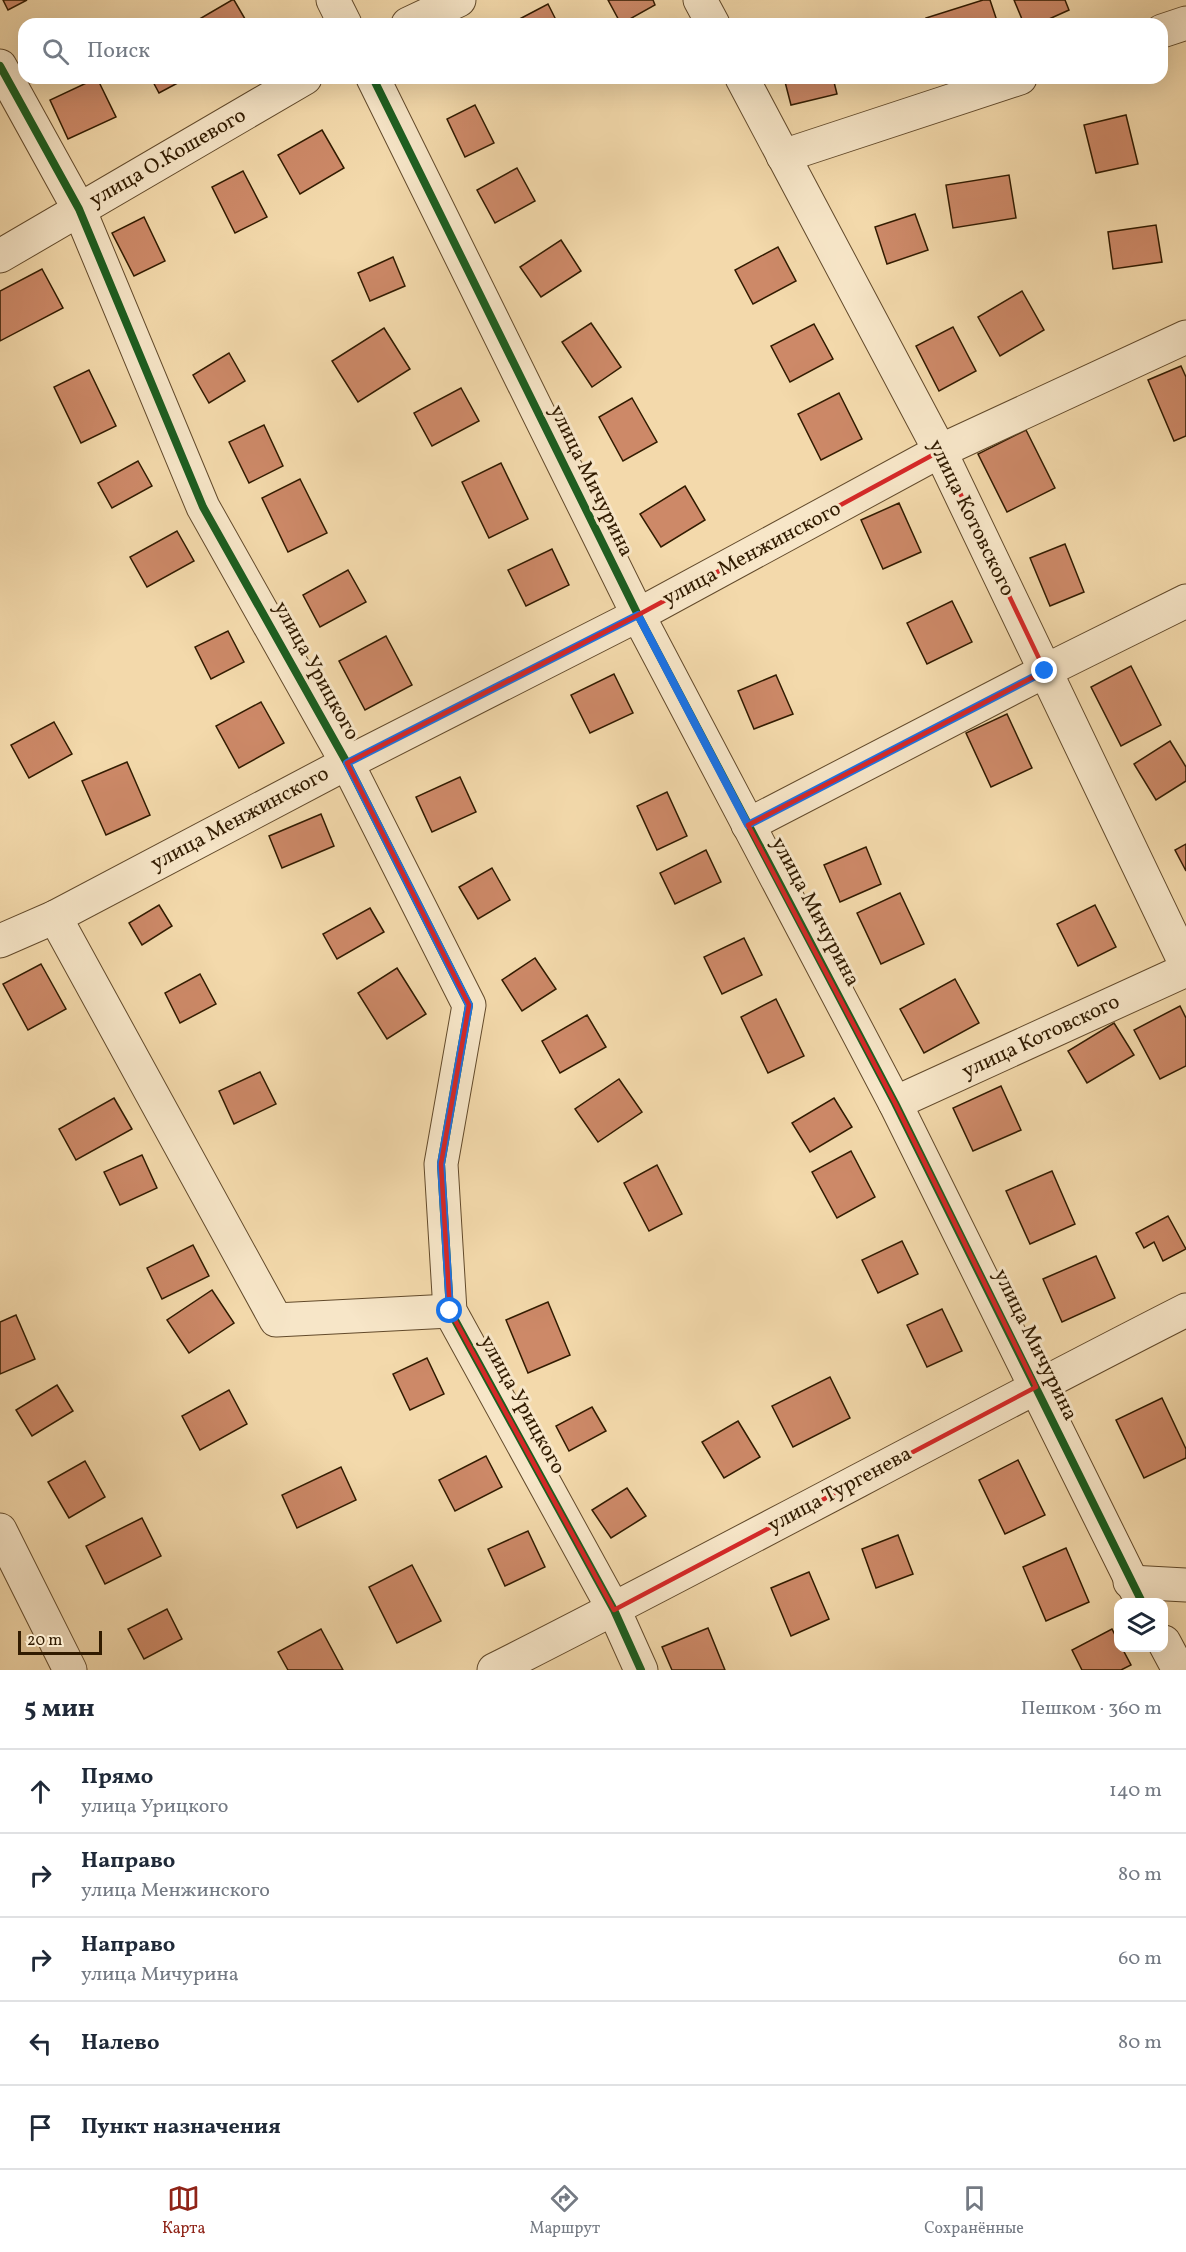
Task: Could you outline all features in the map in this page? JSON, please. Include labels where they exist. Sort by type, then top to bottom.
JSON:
[{"type":"street","points":[[333,0],[342,18]]},
{"type":"street","points":[[421,18],[459,0]]},
{"type":"street","points":[[700,0],[710,18]]},
{"type":"street","points":[[1168,29],[1186,23]]},
{"type":"street","name":"улица Урицкого","points":[[0,66],[79,209],[203,507],[347,763],[469,1005],[441,1164],[450,1311],[614,1610],[641,1670]]},
{"type":"street","name":"улица О.Кошевого","points":[[0,256],[295,84]]},
{"type":"street","name":"улица Мичурина","points":[[376,84],[638,615],[895,1103],[1136,1592]]},
{"type":"street","name":"улица Котовского","points":[[745,84],[940,452],[1186,964]]},
{"type":"street","points":[[783,156],[1002,84]]},
{"type":"street","name":"улица Менжинского","points":[[0,941],[55,917],[347,763],[638,615],[940,452],[1186,337]]},
{"type":"street","points":[[748,825],[1045,671],[1186,601]]},
{"type":"street","points":[[55,917],[276,1320],[450,1311]]},
{"type":"street","name":"улица Котовского","points":[[895,1103],[1186,970]]},
{"type":"street","name":"улица Тургенева","points":[[494,1670],[614,1610],[1036,1386],[1186,1310]]},
{"type":"street","points":[[0,1530],[70,1670]]},
{"type":"street","points":[[1136,1592],[1186,1585]]},
{"type":"street","points":[[1168,1649],[1179,1670]]},
{"type":"highlighted area","points":[[940,451],[1045,671],[748,825],[895,1103],[1036,1387],[614,1610],[450,1311],[441,1164],[469,1005],[347,763],[638,615]]},
{"type":"building","points":[[3,0],[27,0],[8,10]]},
{"type":"building","points":[[234,0],[244,18],[201,18]]},
{"type":"building","points":[[608,0],[653,0],[655,5],[632,18],[618,18]]},
{"type":"building","points":[[983,0],[990,0],[996,18],[926,18]]},
{"type":"building","points":[[1014,0],[1065,0],[1069,10],[1051,18],[1022,18]]},
{"type":"building","points":[[548,4],[555,18],[521,18]]},
{"type":"building","points":[[84,84],[100,84],[116,117],[68,139],[50,100]]},
{"type":"building","points":[[154,84],[176,84],[159,93]]},
{"type":"building","points":[[786,84],[834,84],[837,94],[791,105]]},
{"type":"building","points":[[475,105],[494,143],[465,157],[447,119]]},
{"type":"building","points":[[1126,115],[1138,164],[1096,173],[1084,125]]},
{"type":"building","points":[[322,130],[344,168],[300,194],[278,155]]},
{"type":"building","points":[[517,168],[535,201],[495,223],[477,190]]},
{"type":"building","points":[[243,171],[267,217],[235,233],[212,187]]},
{"type":"building","points":[[1009,175],[1016,218],[953,228],[946,185]]},
{"type":"building","points":[[915,214],[928,250],[887,264],[875,227]]},
{"type":"building","points":[[144,217],[165,261],[134,276],[112,233]]},
{"type":"building","points":[[1156,225],[1162,262],[1113,269],[1108,232]]},
{"type":"building","points":[[561,240],[581,271],[541,297],[520,267]]},
{"type":"building","points":[[778,247],[796,281],[753,304],[735,270]]},
{"type":"building","points":[[393,257],[405,286],[370,301],[358,273]]},
{"type":"building","points":[[42,269],[63,308],[0,341],[0,291]]},
{"type":"building","points":[[1022,291],[1044,330],[1000,356],[978,317]]},
{"type":"building","points":[[591,323],[621,367],[592,387],[562,342]]},
{"type":"building","points":[[814,324],[833,359],[790,382],[771,346]]},
{"type":"building","points":[[953,327],[976,371],[939,391],[916,346]]},
{"type":"building","points":[[384,328],[410,369],[358,402],[332,361]]},
{"type":"building","points":[[229,353],[245,381],[209,403],[193,375]]},
{"type":"building","points":[[1181,366],[1186,377],[1186,436],[1174,441],[1148,380]]},
{"type":"building","points":[[89,370],[116,426],[81,443],[54,387]]},
{"type":"building","points":[[461,388],[479,421],[432,446],[414,413]]},
{"type":"building","points":[[839,393],[862,439],[821,460],[798,414]]},
{"type":"building","points":[[632,398],[657,442],[623,461],[599,417]]},
{"type":"building","points":[[264,425],[283,466],[249,483],[229,442]]},
{"type":"building","points":[[1026,430],[1055,488],[1007,512],[978,454]]},
{"type":"building","points":[[138,461],[152,486],[112,508],[98,483]]},
{"type":"building","points":[[501,463],[528,519],[489,538],[462,482]]},
{"type":"building","points":[[300,479],[327,533],[288,552],[262,498]]},
{"type":"building","points":[[685,486],[705,520],[661,547],[640,514]]},
{"type":"building","points":[[899,503],[921,552],[883,569],[861,520]]},
{"type":"building","points":[[177,531],[194,561],[147,587],[130,557]]},
{"type":"building","points":[[1065,544],[1084,592],[1050,606],[1030,558]]},
{"type":"building","points":[[552,549],[569,585],[526,606],[508,570]]},
{"type":"building","points":[[348,570],[366,602],[320,627],[303,595]]},
{"type":"building","points":[[952,601],[972,642],[927,664],[907,623]]},
{"type":"building","points":[[228,631],[244,662],[211,679],[195,647]]},
{"type":"building","points":[[386,636],[412,685],[365,710],[339,661]]},
{"type":"building","points":[[1131,666],[1161,725],[1121,746],[1091,687]]},
{"type":"building","points":[[614,674],[633,713],[590,733],[571,695]]},
{"type":"building","points":[[776,675],[793,714],[754,729],[738,691]]},
{"type":"building","points":[[261,702],[284,743],[239,768],[216,726]]},
{"type":"building","points":[[1007,714],[1032,768],[991,787],[966,733]]},
{"type":"building","points":[[54,722],[72,754],[29,778],[11,745]]},
{"type":"building","points":[[1170,741],[1186,767],[1186,781],[1156,800],[1134,764]]},
{"type":"building","points":[[127,762],[150,815],[106,835],[82,781]]},
{"type":"building","points":[[460,777],[476,812],[432,832],[416,797]]},
{"type":"building","points":[[667,792],[687,836],[657,850],[637,806]]},
{"type":"building","points":[[321,814],[334,846],[282,868],[269,836]]},
{"type":"building","points":[[1186,844],[1186,871],[1175,850]]},
{"type":"building","points":[[866,847],[881,884],[840,902],[824,865]]},
{"type":"building","points":[[706,850],[721,882],[675,904],[660,873]]},
{"type":"building","points":[[492,868],[510,900],[478,919],[459,887]]},
{"type":"building","points":[[900,893],[924,944],[881,964],[857,913]]},
{"type":"building","points":[[159,905],[172,926],[142,945],[129,923]]},
{"type":"building","points":[[1095,905],[1116,947],[1078,966],[1057,924]]},
{"type":"building","points":[[370,908],[384,932],[337,959],[323,934]]},
{"type":"building","points":[[744,938],[762,975],[722,994],[704,957]]},
{"type":"building","points":[[535,958],[556,989],[522,1011],[502,980]]},
{"type":"building","points":[[41,964],[66,1009],[28,1030],[3,984]]},
{"type":"building","points":[[397,968],[426,1014],[387,1039],[358,993]]},
{"type":"building","points":[[200,974],[216,1004],[180,1023],[165,993]]},
{"type":"building","points":[[955,979],[979,1023],[924,1053],[900,1009]]},
{"type":"building","points":[[776,999],[804,1056],[768,1073],[741,1017]]},
{"type":"building","points":[[1180,1006],[1186,1018],[1186,1066],[1160,1079],[1134,1030]]},
{"type":"building","points":[[587,1015],[606,1047],[560,1073],[542,1041]]},
{"type":"building","points":[[1114,1023],[1134,1055],[1087,1083],[1068,1051]]},
{"type":"building","points":[[260,1072],[276,1104],[234,1124],[219,1091]]},
{"type":"building","points":[[619,1079],[642,1112],[598,1142],[575,1109]]},
{"type":"building","points":[[1001,1086],[1021,1130],[973,1151],[953,1108]]},
{"type":"building","points":[[114,1098],[132,1129],[76,1160],[59,1129]]},
{"type":"building","points":[[834,1098],[852,1127],[810,1152],[792,1123]]},
{"type":"building","points":[[851,1151],[875,1197],[837,1218],[812,1172]]},
{"type":"building","points":[[142,1155],[157,1188],[120,1205],[104,1172]]},
{"type":"building","points":[[657,1165],[682,1214],[649,1231],[624,1183]]},
{"type":"building","points":[[1052,1171],[1075,1224],[1030,1244],[1006,1191]]},
{"type":"building","points":[[1168,1216],[1186,1249],[1163,1261],[1154,1242],[1144,1248],[1136,1233]]},
{"type":"building","points":[[902,1241],[918,1274],[878,1293],[862,1260]]},
{"type":"building","points":[[193,1245],[209,1276],[162,1299],[147,1268]]},
{"type":"building","points":[[1096,1256],[1115,1298],[1062,1322],[1043,1279]]},
{"type":"building","points":[[212,1290],[234,1323],[189,1353],[167,1320]]},
{"type":"building","points":[[548,1302],[570,1355],[528,1373],[506,1320]]},
{"type":"building","points":[[942,1309],[962,1351],[927,1367],[907,1325]]},
{"type":"building","points":[[16,1315],[35,1359],[0,1374],[0,1322]]},
{"type":"building","points":[[427,1358],[444,1394],[410,1410],[393,1374]]},
{"type":"building","points":[[830,1377],[850,1418],[793,1447],[772,1406]]},
{"type":"building","points":[[57,1385],[73,1411],[32,1436],[16,1410]]},
{"type":"building","points":[[229,1390],[247,1424],[200,1450],[182,1416]]},
{"type":"building","points":[[1162,1398],[1186,1449],[1186,1458],[1144,1478],[1116,1420]]},
{"type":"building","points":[[592,1407],[606,1431],[569,1451],[556,1426]]},
{"type":"building","points":[[738,1421],[760,1457],[724,1478],[702,1442]]},
{"type":"building","points":[[486,1456],[502,1487],[455,1511],[439,1480]]},
{"type":"building","points":[[1018,1460],[1045,1515],[1005,1534],[979,1480]]},
{"type":"building","points":[[85,1461],[105,1497],[69,1518],[48,1482]]},
{"type":"building","points":[[341,1467],[356,1500],[297,1528],[282,1495]]},
{"type":"building","points":[[627,1488],[646,1516],[611,1538],[592,1510]]},
{"type":"building","points":[[142,1518],[161,1556],[105,1584],[86,1546]]},
{"type":"building","points":[[528,1531],[545,1567],[505,1586],[488,1549]]},
{"type":"building","points":[[898,1535],[913,1574],[876,1588],[862,1549]]},
{"type":"building","points":[[1066,1548],[1089,1602],[1046,1621],[1023,1567]]},
{"type":"building","points":[[412,1565],[441,1621],[397,1643],[369,1587]]},
{"type":"building","points":[[809,1572],[829,1619],[791,1636],[771,1588]]},
{"type":"building","points":[[167,1609],[182,1639],[144,1659],[128,1629]]},
{"type":"building","points":[[708,1628],[725,1670],[672,1670],[662,1647]]},
{"type":"building","points":[[321,1629],[343,1670],[288,1670],[278,1652]]},
{"type":"building","points":[[1112,1629],[1114,1652],[1124,1652],[1131,1665],[1121,1670],[1082,1670],[1072,1650]]},
{"type":"cycle path","points":[[0,66],[79,209],[203,507],[347,763],[469,1005],[441,1164],[450,1311],[614,1610],[641,1670]]},
{"type":"cycle path","points":[[376,84],[638,615],[895,1103],[1140,1598]]},
{"type":"route","points":[[450,1311],[441,1164],[469,1005],[347,763],[638,615],[748,825],[1045,671]]}]
